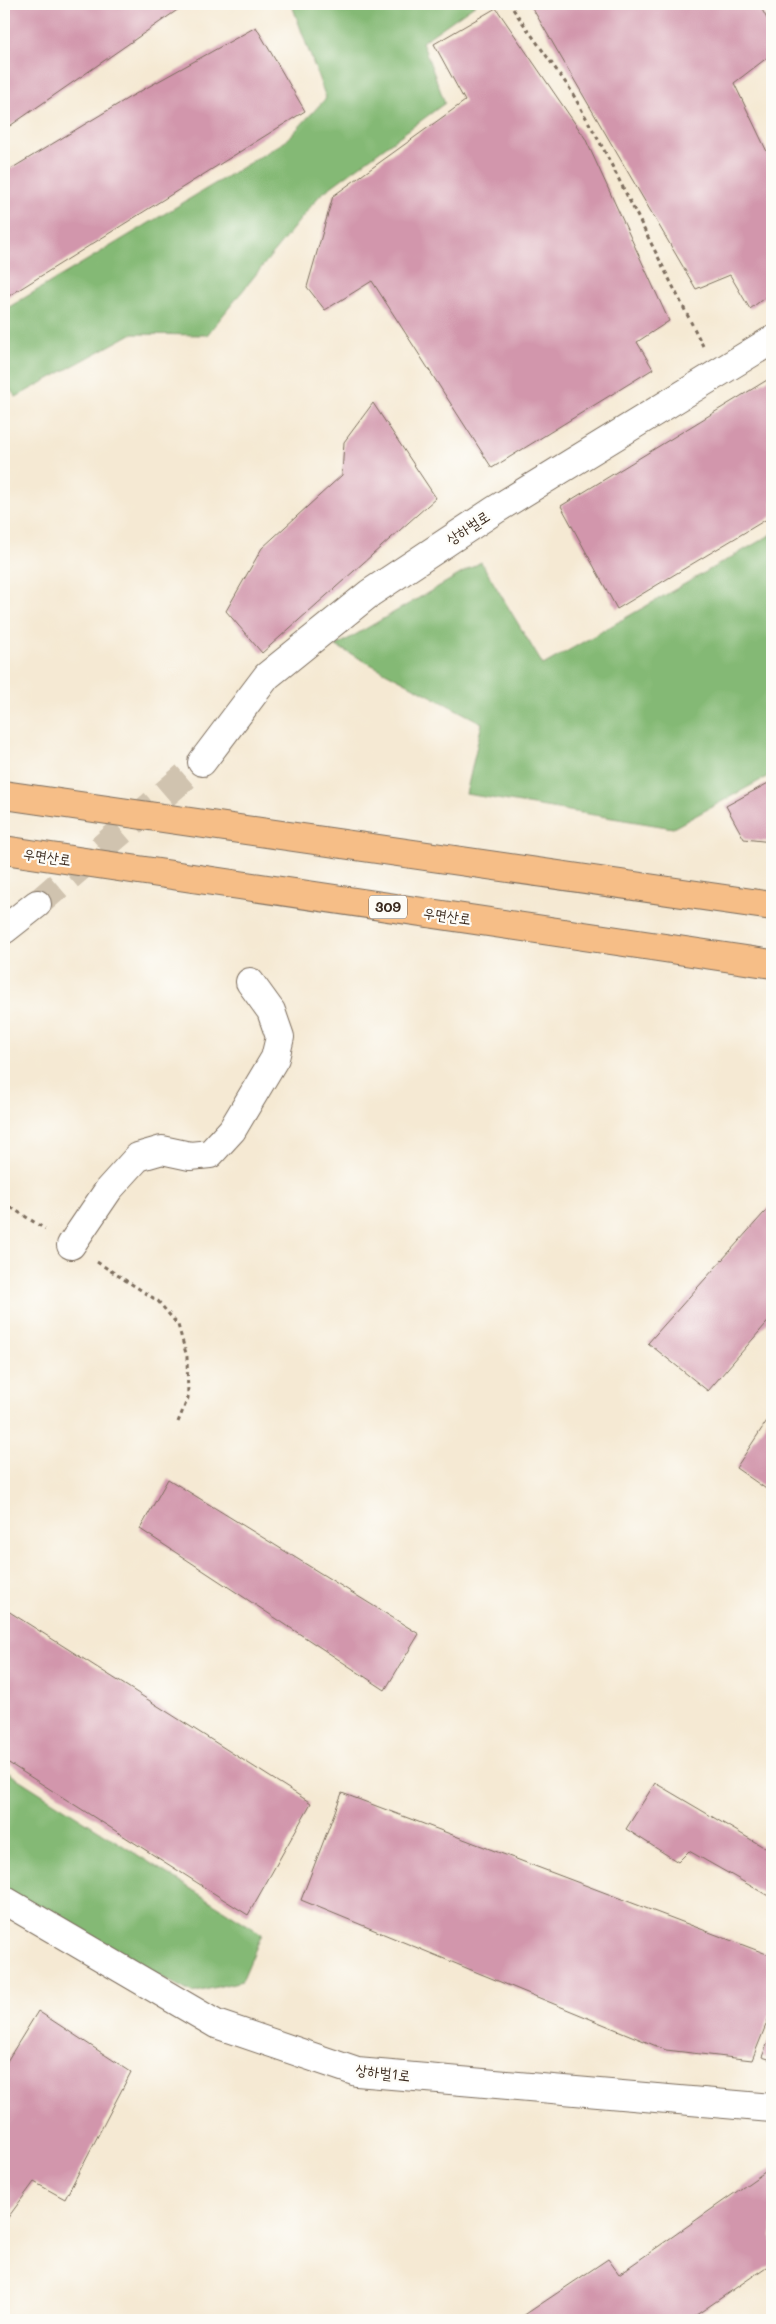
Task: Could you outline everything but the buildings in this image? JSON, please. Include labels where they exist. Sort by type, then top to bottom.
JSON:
[{"type":"highway","points":[[4,786],[97,809]]},
{"type":"highway","points":[[4,795],[772,906]]},
{"type":"highway","name":"우면산로","points":[[4,850],[772,964]]},
{"type":"street","name":"상하벌로","points":[[202,762],[267,676],[370,593],[495,510],[772,340]]},
{"type":"street","points":[[4,930],[36,904]]},
{"type":"street","points":[[70,1246],[109,1189],[138,1157],[162,1150],[190,1156],[210,1154],[232,1130],[275,1058],[280,1037],[272,1011],[250,982]]},
{"type":"street","name":"상하벌1로","points":[[4,1900],[216,2024],[357,2072],[772,2108]]},
{"type":"path","points":[[512,9],[570,89],[603,148],[717,373]]},
{"type":"path","points":[[4,1203],[158,1301],[178,1325],[187,1357],[188,1398],[178,1422]]},
{"type":"green space","points":[[298,4],[476,4],[422,42],[445,103],[320,195],[207,335],[131,334],[16,397],[4,382],[4,310],[286,141],[326,98],[293,8]]},
{"type":"green space","points":[[772,534],[772,774],[673,828],[466,794],[482,723],[336,646],[481,562],[543,665]]},
{"type":"green space","points":[[4,1770],[262,1934],[242,1981],[192,1993],[4,1894]]},
{"type":"tunnel","points":[[37,904],[202,762]]}]
